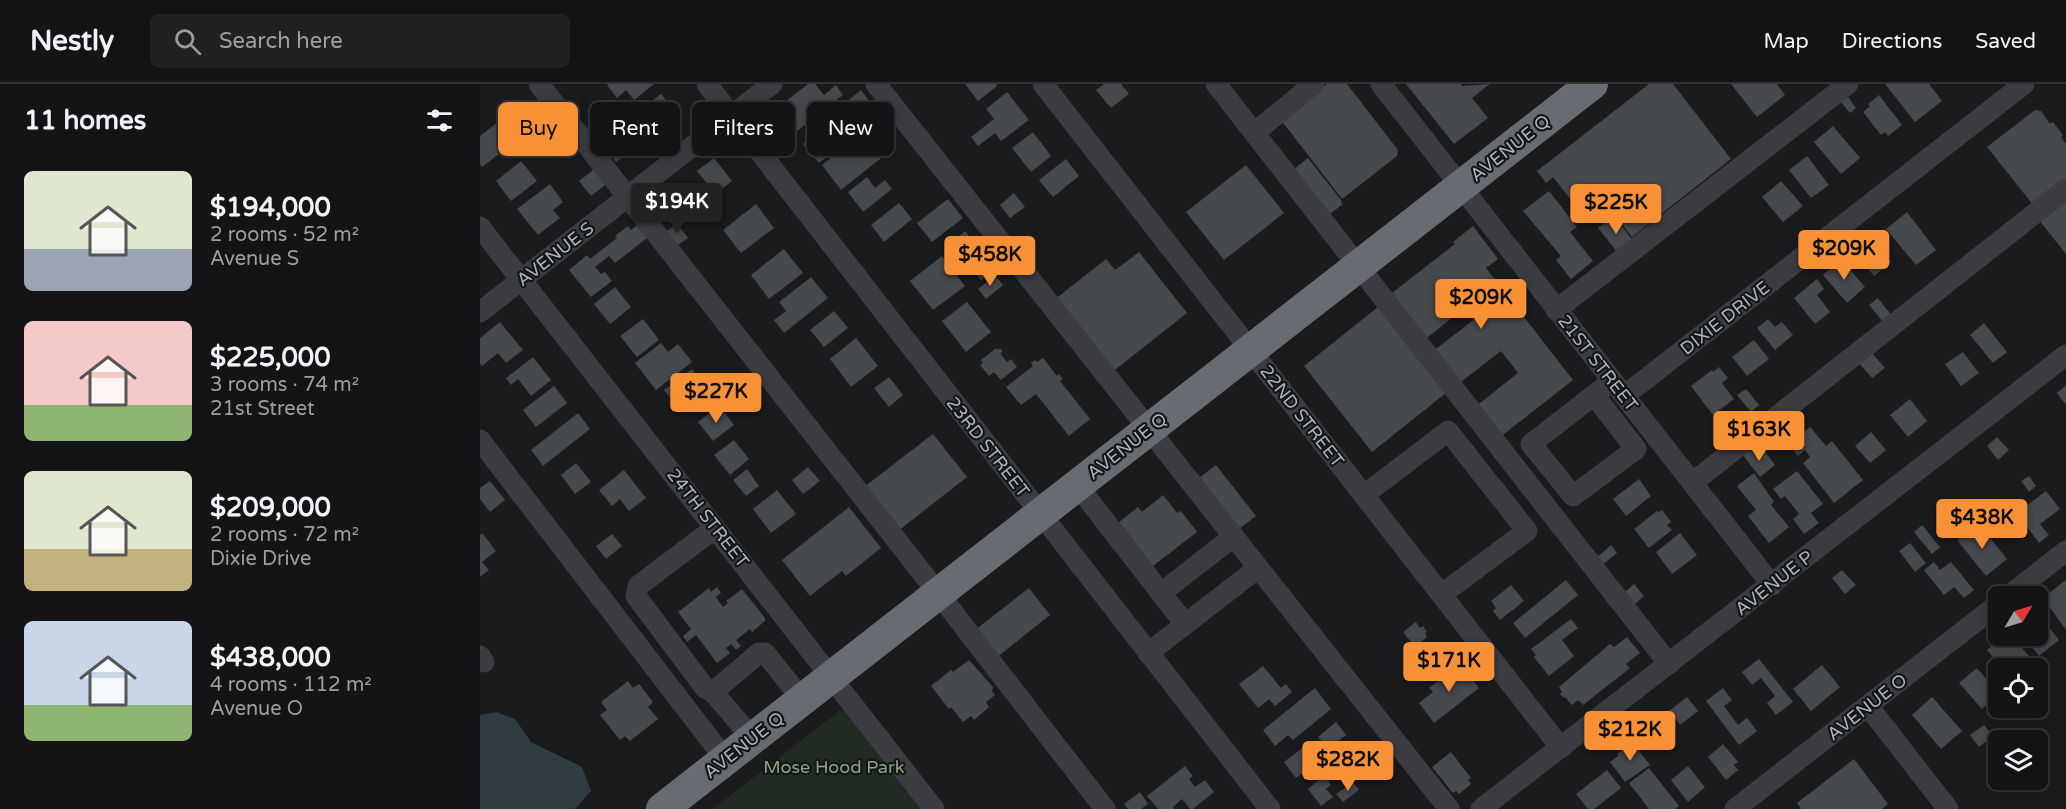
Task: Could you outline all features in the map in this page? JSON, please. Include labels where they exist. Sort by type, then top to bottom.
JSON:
[{"type":"highway","name":"AVENUE Q","points":[[662,809],[1592,84]]},
{"type":"street","points":[[539,84],[939,593],[1105,809]]},
{"type":"street","name":"23RD STREET","points":[[707,84],[721,102]]},
{"type":"street","name":"AVENUE S","points":[[750,102],[772,84]]},
{"type":"street","points":[[876,84],[1449,809]]},
{"type":"street","name":"22ND STREET","points":[[1043,84],[1561,748]]},
{"type":"street","points":[[1216,84],[1669,664]]},
{"type":"street","points":[[1254,133],[1314,84]]},
{"type":"street","name":"21ST STREET","points":[[1382,84],[1772,585]]},
{"type":"street","points":[[1556,310],[1848,84]]},
{"type":"street","name":"DIXIE DRIVE","points":[[1594,395],[1636,449],[1573,496],[1531,444],[1594,395],[1618,389],[2024,84]]},
{"type":"street","name":"AVENUE S","points":[[480,312],[692,147]]},
{"type":"street","name":"23RD STREET","points":[[763,156],[1270,809]]},
{"type":"street","points":[[1692,483],[2066,189]]},
{"type":"street","name":"24TH STREET","points":[[480,227],[934,809]]},
{"type":"street","name":"AVENUE P","points":[[1481,809],[2066,355]]},
{"type":"street","points":[[1364,495],[1448,431],[1527,531],[1442,594]]},
{"type":"street","points":[[480,440],[725,759]]},
{"type":"street","points":[[1077,485],[1185,624]]},
{"type":"street","points":[[715,528],[638,586],[636,596],[705,688],[713,692],[752,738]]},
{"type":"street","points":[[1161,593],[1233,537]]},
{"type":"street","points":[[2021,586],[2066,551]]},
{"type":"street","points":[[1149,653],[1258,568]]},
{"type":"street","name":"AVENUE O","points":[[1735,809],[1988,612]]},
{"type":"street","points":[[713,692],[759,654],[765,653],[802,699]]},
{"type":"street","points":[[1868,706],[1948,809]]},
{"type":"green space","name":"Mose Hood Park","points":[[839,711],[844,711],[921,809],[713,809]]},
{"type":"shaded area","points":[[496,712],[515,719],[531,742],[582,767],[591,791],[575,809],[480,809],[480,715]]},
{"type":"building","points":[[608,84],[654,84],[634,100],[626,90],[617,98]]},
{"type":"building","points":[[808,84],[815,84],[824,95],[836,85],[843,95],[834,102],[807,102],[807,123],[796,132],[795,102],[785,102]]},
{"type":"building","points":[[965,84],[996,84],[997,86],[978,101]]},
{"type":"building","points":[[1104,84],[1121,84],[1129,94],[1111,108],[1096,90]]},
{"type":"building","points":[[1327,84],[1347,84],[1398,150],[1397,156],[1342,199],[1281,120]]},
{"type":"building","points":[[1406,84],[1461,84],[1462,86],[1490,84],[1472,98],[1488,118],[1454,144]]},
{"type":"building","points":[[1649,84],[1673,84],[1731,159],[1632,237],[1594,189],[1574,204],[1553,177],[1546,183],[1537,171]]},
{"type":"building","points":[[1731,84],[1777,84],[1785,95],[1757,117]]},
{"type":"building","points":[[1885,84],[1929,84],[1942,101],[1915,122]]},
{"type":"building","points":[[861,90],[870,102],[846,102]]},
{"type":"building","points":[[1007,92],[1029,120],[1001,141],[995,133],[978,146],[971,137],[994,119],[986,109]]},
{"type":"building","points":[[661,94],[667,102],[651,102]]},
{"type":"building","points":[[1879,95],[1902,125],[1888,136],[1885,132],[1881,135],[1863,112],[1870,106],[1868,104]]},
{"type":"building","points":[[1848,97],[1856,108],[1850,113],[1841,102]]},
{"type":"building","points":[[2035,110],[2041,111],[2050,124],[2053,122],[2063,135],[2061,137],[2066,144],[2066,181],[2034,206],[1987,147]]},
{"type":"building","points":[[498,122],[498,154],[482,167],[480,164],[480,136]]},
{"type":"building","points":[[1833,126],[1860,158],[1841,174],[1814,142]]},
{"type":"building","points":[[1033,132],[1051,156],[1031,172],[1012,148]]},
{"type":"building","points":[[612,156],[623,156],[616,162]]},
{"type":"building","points":[[813,156],[828,156],[819,163]]},
{"type":"building","points":[[834,156],[884,156],[841,190],[822,165]]},
{"type":"building","points":[[1807,156],[1829,185],[1811,198],[1789,170]]},
{"type":"building","points":[[714,158],[732,181],[715,194],[697,171]]},
{"type":"building","points":[[1308,158],[1341,200],[1342,205],[1327,216],[1294,169]]},
{"type":"building","points":[[1066,159],[1079,176],[1053,197],[1039,180]]},
{"type":"building","points":[[521,161],[537,181],[511,201],[496,181]]},
{"type":"building","points":[[1246,165],[1284,213],[1224,260],[1186,212]]},
{"type":"building","points":[[597,167],[609,182],[591,196],[579,181]]},
{"type":"building","points":[[867,177],[875,188],[885,180],[892,189],[863,212],[848,192]]},
{"type":"building","points":[[1781,181],[1803,206],[1783,222],[1762,197]]},
{"type":"building","points":[[550,184],[563,202],[553,210],[560,218],[538,235],[517,209]]},
{"type":"building","points":[[1549,191],[1577,227],[1570,232],[1593,261],[1571,279],[1556,260],[1561,256],[1523,211]]},
{"type":"building","points":[[1014,193],[1025,207],[1010,218],[1000,205]]},
{"type":"building","points":[[948,199],[963,218],[932,242],[917,223]]},
{"type":"building","points":[[2066,199],[2066,254],[2039,220]]},
{"type":"building","points":[[899,203],[912,219],[884,242],[871,225]]},
{"type":"building","points":[[756,204],[774,228],[741,253],[723,230]]},
{"type":"building","points":[[1907,212],[1936,250],[1916,265],[1886,229]]},
{"type":"building","points":[[1614,216],[1634,242],[1619,254],[1598,228]]},
{"type":"building","points":[[677,223],[688,238],[678,245],[667,231]]},
{"type":"building","points":[[637,225],[647,238],[615,263],[609,256],[595,267],[601,274],[605,272],[612,281],[591,297],[569,270],[587,255],[590,259],[617,238],[615,236],[628,226],[631,230]]},
{"type":"building","points":[[1473,226],[1498,259],[1486,268],[1573,380],[1499,438],[1475,407],[1518,373],[1501,351],[1457,385],[1432,352],[1476,318],[1467,306],[1423,341],[1388,296],[1455,244],[1453,242]]},
{"type":"building","points":[[965,231],[975,243],[960,254],[951,243]]},
{"type":"building","points":[[1872,238],[1891,262],[1874,276],[1855,252]]},
{"type":"building","points":[[784,249],[803,273],[769,299],[751,275]]},
{"type":"building","points":[[1139,252],[1187,313],[1111,373],[1054,300],[1106,259],[1115,270]]},
{"type":"building","points":[[942,256],[965,286],[933,310],[910,281]]},
{"type":"building","points":[[985,256],[995,269],[981,280],[970,267]]},
{"type":"building","points":[[1841,259],[1865,287],[1847,303],[1823,275]]},
{"type":"building","points":[[995,275],[1003,285],[986,299],[978,289]]},
{"type":"building","points":[[811,277],[828,298],[784,333],[774,320],[786,311],[779,302]]},
{"type":"building","points":[[1817,279],[1824,289],[1817,295],[1830,312],[1815,324],[1794,298]]},
{"type":"building","points":[[615,287],[631,307],[610,324],[594,304]]},
{"type":"building","points":[[1878,298],[1892,316],[1884,323],[1869,305]]},
{"type":"building","points":[[967,302],[991,332],[966,352],[942,321]]},
{"type":"building","points":[[1378,307],[1446,393],[1372,452],[1304,366]]},
{"type":"building","points":[[834,311],[848,328],[824,347],[810,330]]},
{"type":"building","points":[[643,319],[659,340],[637,357],[620,336]]},
{"type":"building","points":[[1768,319],[1775,327],[1782,322],[1793,335],[1775,350],[1757,328]]},
{"type":"building","points":[[500,322],[523,350],[506,363],[498,353],[482,366],[480,364],[480,338]]},
{"type":"building","points":[[1984,323],[2007,352],[1993,363],[1970,335]]},
{"type":"building","points":[[856,338],[878,366],[851,387],[830,359]]},
{"type":"building","points":[[1754,340],[1769,359],[1747,376],[1732,357]]},
{"type":"building","points":[[661,343],[668,352],[678,344],[692,362],[656,390],[635,363]]},
{"type":"building","points":[[996,348],[998,350],[1000,348],[1003,352],[1000,353],[1007,362],[1011,359],[1017,367],[1001,380],[994,372],[989,376],[980,365],[983,363],[981,360]]},
{"type":"building","points":[[1963,352],[1979,373],[1961,386],[1945,364]]},
{"type":"building","points":[[1872,353],[1885,368],[1872,378],[1859,363]]},
{"type":"building","points":[[533,357],[551,380],[531,396],[518,379],[511,385],[506,378]]},
{"type":"building","points":[[1043,358],[1057,376],[1059,374],[1063,379],[1060,381],[1090,419],[1069,436],[1036,394],[1021,405],[1006,387],[1033,366],[1031,363]]},
{"type":"building","points":[[1719,367],[1728,378],[1722,383],[1734,399],[1713,415],[1691,386]]},
{"type":"building","points":[[692,369],[708,391],[681,412],[664,390]]},
{"type":"building","points":[[889,377],[903,395],[889,407],[874,388]]},
{"type":"building","points":[[2066,385],[2066,405],[2057,393]]},
{"type":"building","points":[[554,386],[567,403],[536,427],[523,410]]},
{"type":"building","points":[[1746,389],[1759,405],[1751,412],[1737,395]]},
{"type":"building","points":[[1910,399],[1927,421],[1908,437],[1890,415]]},
{"type":"building","points":[[719,406],[734,425],[713,441],[698,422]]},
{"type":"building","points":[[578,413],[590,429],[543,466],[531,450]]},
{"type":"building","points":[[1810,427],[1826,446],[1832,441],[1863,480],[1834,503],[1803,463],[1810,457],[1805,450],[1798,456],[1788,444]]},
{"type":"building","points":[[1871,432],[1886,450],[1870,463],[1855,446]]},
{"type":"building","points":[[933,434],[967,477],[898,531],[864,487]]},
{"type":"building","points":[[1997,437],[2009,450],[1998,460],[1987,446]]},
{"type":"building","points":[[734,440],[749,459],[730,475],[714,455]]},
{"type":"building","points":[[1749,448],[1756,457],[1764,450],[1775,465],[1760,477],[1742,454]]},
{"type":"building","points":[[576,463],[591,482],[575,494],[561,475]]},
{"type":"building","points":[[1216,465],[1256,516],[1235,532],[1195,481]]},
{"type":"building","points":[[808,467],[820,481],[803,494],[792,480]]},
{"type":"building","points":[[747,469],[759,486],[746,496],[733,480]]},
{"type":"building","points":[[624,470],[646,498],[629,511],[620,499],[612,506],[599,490]]},
{"type":"building","points":[[1797,471],[1823,504],[1811,513],[1819,523],[1804,534],[1793,519],[1799,514],[1785,496],[1781,499],[1773,489]]},
{"type":"building","points":[[1754,473],[1774,502],[1771,505],[1789,527],[1769,543],[1748,516],[1756,510],[1737,486]]},
{"type":"building","points":[[2029,476],[2036,486],[2029,492],[2021,481]]},
{"type":"building","points":[[1639,479],[1651,496],[1626,516],[1613,499]]},
{"type":"building","points":[[490,481],[505,500],[490,512],[480,499],[480,488]]},
{"type":"building","points":[[777,490],[796,514],[771,533],[753,509]]},
{"type":"building","points":[[2046,491],[2060,509],[2040,524],[2049,535],[2039,543],[2017,513]]},
{"type":"building","points":[[1163,495],[1177,513],[1181,511],[1197,532],[1153,566],[1119,522],[1138,507],[1142,512]]},
{"type":"building","points":[[849,507],[881,548],[846,576],[842,571],[810,596],[782,560]]},
{"type":"building","points":[[1662,510],[1671,522],[1667,525],[1672,530],[1649,548],[1634,529],[1657,511]]},
{"type":"building","points":[[1978,523],[2007,559],[1986,576],[1957,540]]},
{"type":"building","points":[[1922,525],[1940,547],[1932,554],[1914,532]]},
{"type":"building","points":[[482,533],[496,551],[482,562],[489,570],[480,577],[480,535]]},
{"type":"building","points":[[1680,533],[1697,555],[1672,574],[1656,552]]},
{"type":"building","points":[[612,534],[622,546],[606,559],[596,546]]},
{"type":"building","points":[[1910,543],[1926,563],[1915,572],[1899,551]]},
{"type":"building","points":[[1611,545],[1617,553],[1602,565],[1596,558]]},
{"type":"building","points":[[1934,562],[1940,570],[1951,562],[1974,590],[1964,598],[1954,587],[1944,595],[1924,570]]},
{"type":"building","points":[[1842,570],[1856,585],[1845,594],[1832,578]]},
{"type":"building","points":[[1566,580],[1578,595],[1525,638],[1513,623]]},
{"type":"building","points":[[2066,580],[2066,630],[2048,605],[2048,594]]},
{"type":"building","points":[[1634,584],[1644,596],[1634,605],[1624,593]]},
{"type":"building","points":[[1511,585],[1524,601],[1500,620],[1493,611],[1496,608],[1491,601]]},
{"type":"building","points":[[717,587],[721,593],[716,597],[723,607],[728,603],[726,601],[742,589],[765,621],[752,632],[750,629],[736,640],[741,646],[736,650],[731,644],[726,648],[730,653],[717,663],[696,635],[687,642],[683,636],[691,629],[678,612],[709,588],[711,592]]},
{"type":"building","points":[[1029,588],[1050,615],[996,658],[975,630]]},
{"type":"building","points":[[1571,619],[1578,628],[1562,640],[1574,656],[1549,676],[1534,657],[1536,655],[1531,649]]},
{"type":"building","points":[[1416,622],[1420,628],[1423,626],[1427,637],[1415,647],[1403,632]]},
{"type":"building","points":[[2048,626],[2059,640],[2039,656],[2031,646],[2048,646]]},
{"type":"building","points":[[1627,637],[1640,653],[1626,664],[1630,668],[1583,705],[1578,700],[1572,705],[1560,694],[1562,692],[1559,687],[1610,644],[1614,647]]},
{"type":"building","points":[[1992,646],[2020,646],[2031,658],[1994,658],[1987,650]]},
{"type":"building","points":[[1438,650],[1451,665],[1436,677],[1424,661]]},
{"type":"building","points":[[1759,659],[1793,702],[1776,715],[1767,703],[1775,696],[1761,678],[1752,685],[1742,672]]},
{"type":"building","points":[[969,660],[993,687],[992,691],[995,695],[986,702],[989,707],[974,720],[971,716],[963,722],[951,707],[949,709],[931,686],[951,670],[953,672]]},
{"type":"building","points":[[1460,664],[1479,688],[1434,723],[1419,703],[1433,692],[1429,688]]},
{"type":"building","points":[[1822,665],[1840,687],[1811,711],[1793,689]]},
{"type":"building","points":[[1263,666],[1281,688],[1286,684],[1292,692],[1275,706],[1269,699],[1258,708],[1239,684]]},
{"type":"building","points":[[1977,668],[1988,681],[1988,703],[1982,709],[1959,683]]},
{"type":"building","points":[[628,681],[633,688],[639,684],[653,702],[648,707],[658,719],[630,741],[625,736],[620,740],[600,715],[607,710],[601,702]]},
{"type":"building","points":[[1315,688],[1331,709],[1293,740],[1288,735],[1275,746],[1263,730]]},
{"type":"building","points":[[1723,688],[1732,700],[1724,706],[1738,725],[1747,718],[1757,731],[1739,745],[1706,701]]},
{"type":"building","points":[[1687,697],[1698,711],[1680,725],[1669,711]]},
{"type":"building","points":[[1932,697],[1962,731],[1941,749],[1912,715]]},
{"type":"building","points":[[1336,722],[1346,735],[1328,749],[1318,737]]},
{"type":"building","points":[[1984,725],[1988,730],[1988,740],[1979,747],[1970,735]]},
{"type":"building","points":[[1311,741],[1325,758],[1296,778],[1284,762]]},
{"type":"building","points":[[1632,742],[1650,765],[1625,782],[1610,762]]},
{"type":"building","points":[[1723,744],[1738,762],[1734,765],[1738,770],[1726,780],[1708,757]]},
{"type":"building","points":[[1451,752],[1471,778],[1468,780],[1471,784],[1459,794],[1456,791],[1453,793],[1432,767]]},
{"type":"building","points":[[1854,759],[1888,804],[1882,809],[1801,809],[1797,803]]},
{"type":"building","points":[[1185,766],[1193,776],[1189,779],[1195,787],[1205,780],[1214,792],[1193,809],[1190,809],[1182,799],[1173,807],[1174,809],[1158,809],[1147,796]]},
{"type":"building","points":[[1688,766],[1705,787],[1688,802],[1671,780]]},
{"type":"building","points":[[1649,768],[1679,806],[1675,809],[1649,809],[1629,783]]},
{"type":"building","points":[[1607,770],[1621,788],[1594,809],[1588,809],[1576,794]]},
{"type":"building","points":[[1324,776],[1331,785],[1326,789],[1333,797],[1321,806],[1308,789]]},
{"type":"building","points":[[1353,782],[1359,790],[1343,802],[1336,794]]},
{"type":"building","points":[[1140,792],[1148,804],[1141,809],[1128,809],[1124,804]]}]
